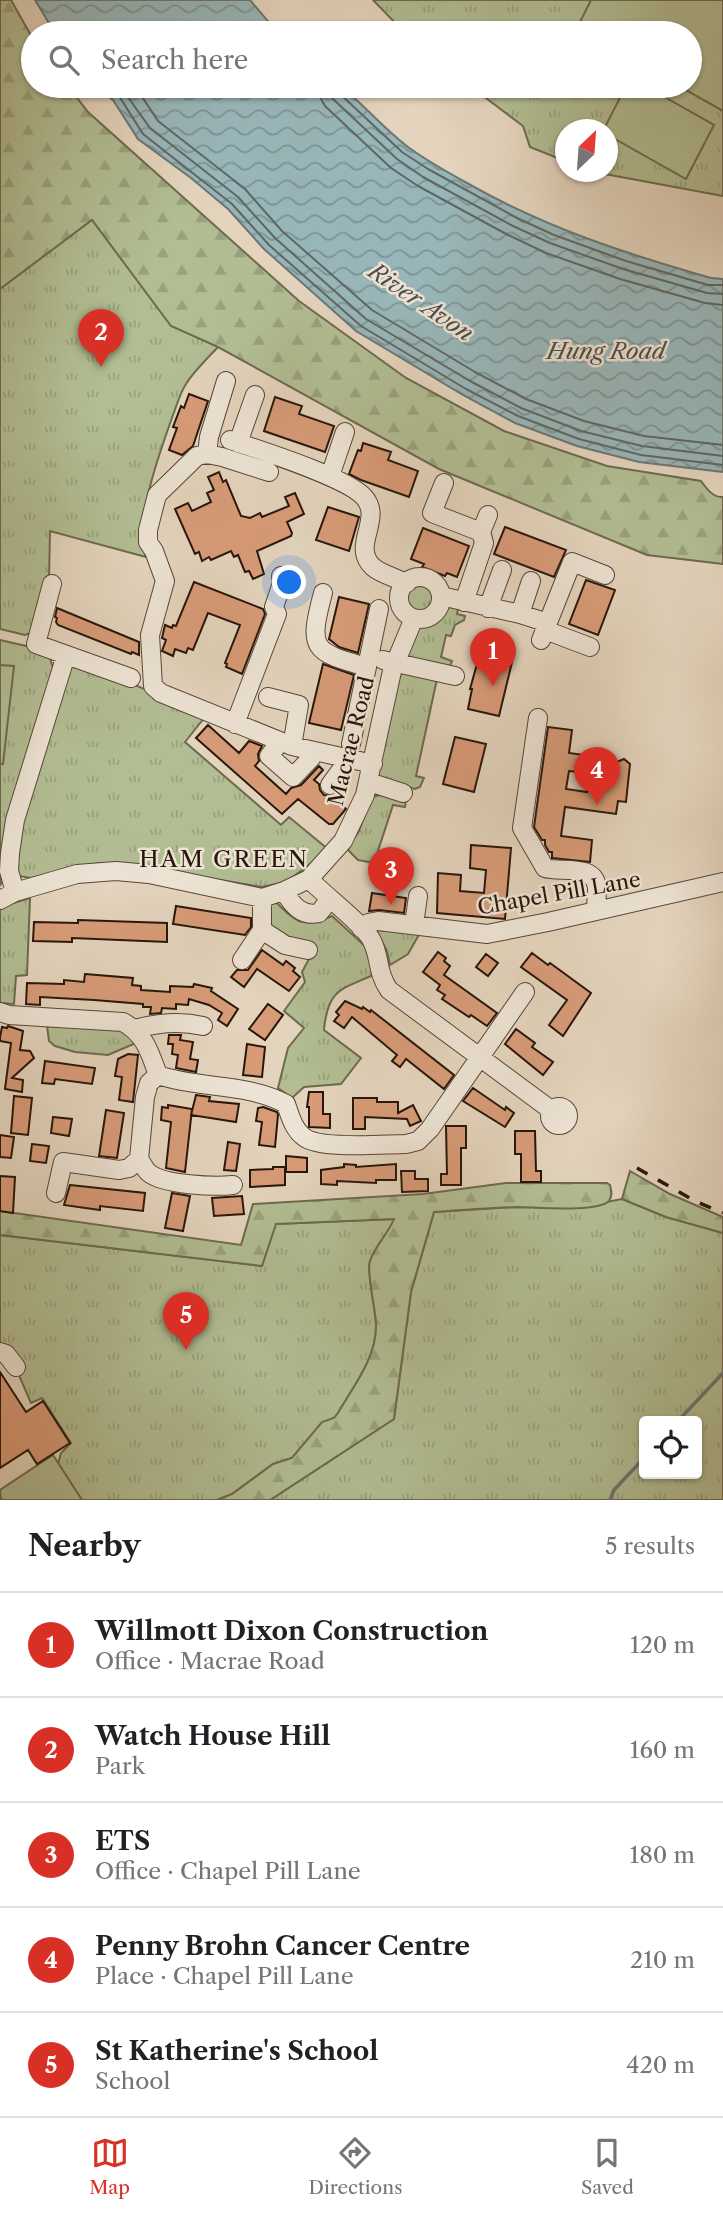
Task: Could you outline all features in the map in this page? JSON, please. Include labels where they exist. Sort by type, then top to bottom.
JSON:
[{"type":"street","points":[[207,454],[209,437],[226,381]]},
{"type":"street","points":[[255,396],[234,442],[330,477],[365,497],[372,517],[363,545],[364,557],[374,568],[407,583]]},
{"type":"street","points":[[330,477],[345,432]]},
{"type":"street","points":[[269,472],[207,454],[197,456],[157,495],[148,530],[148,542],[165,581],[150,635],[153,686],[161,693],[286,743],[313,751],[350,752],[373,764]]},
{"type":"street","points":[[444,483],[432,513],[484,523],[484,542],[464,602]]},
{"type":"street","points":[[545,631],[572,562],[605,575]]},
{"type":"street","points":[[488,608],[502,570]]},
{"type":"street","points":[[237,744],[276,614],[274,607],[282,583],[281,576]]},
{"type":"street","points":[[413,579],[428,579],[439,589],[441,596],[438,610],[433,615],[414,618],[402,609],[402,588],[407,583],[413,579]]},
{"type":"street","points":[[520,614],[531,581]]},
{"type":"street","points":[[52,584],[36,644],[131,678]]},
{"type":"street","points":[[323,593],[314,634],[320,647],[330,657],[395,662],[455,676]]},
{"type":"street","points":[[441,596],[520,614],[545,631],[590,647]]},
{"type":"street","points":[[330,785],[350,752],[379,609]]},
{"type":"street","name":"Macrae Road","points":[[8,896],[77,874],[116,871],[149,874],[262,898],[309,879],[350,830],[369,782],[395,662],[414,618]]},
{"type":"street","points":[[8,896],[15,820],[66,655]]},
{"type":"street","points":[[268,697],[299,705],[286,743],[269,756],[293,777],[311,758],[313,751]]},
{"type":"street","points":[[538,718],[522,828],[524,835],[545,868],[583,871],[590,875],[597,887],[596,911]]},
{"type":"street","points":[[369,782],[403,793]]},
{"type":"street","points":[[309,879],[373,941],[381,978],[389,990],[551,1110]]},
{"type":"street","name":"Chapel Pill Lane","points":[[361,928],[378,921],[487,934],[723,882]]},
{"type":"street","points":[[284,891],[294,906],[305,913],[318,912],[329,900]]},
{"type":"street","points":[[414,925],[418,897]]},
{"type":"street","points":[[242,960],[262,930],[262,898]]},
{"type":"street","points":[[262,930],[285,945],[308,950]]},
{"type":"street","points":[[0,1012],[9,1015],[124,1022],[135,1028],[145,1043],[158,1075],[177,1082],[272,1096],[286,1104],[292,1122],[303,1137],[317,1145],[406,1144],[418,1141],[430,1129],[525,992]]},
{"type":"street","points":[[135,1028],[188,1023],[203,1026]]},
{"type":"street","points":[[158,1075],[149,1083],[145,1097],[139,1159],[149,1173],[163,1179],[210,1187],[233,1185]]},
{"type":"street","points":[[56,1193],[63,1162],[119,1170],[129,1168],[139,1159]]},
{"type":"street","points":[[0,1352],[6,1354],[16,1367]]},
{"type":"green space","points":[[0,0],[11,0],[23,21],[21,98],[77,98],[88,112],[299,301],[406,378],[504,431],[607,466],[701,481],[713,494],[723,497],[723,564],[647,555],[439,469],[218,347],[171,326],[92,220],[0,289]]},
{"type":"green space","points":[[373,0],[723,0],[723,196],[618,176],[618,119],[555,119],[555,157],[530,147],[523,126],[486,98],[702,98],[702,21],[393,21]]},
{"type":"green space","points":[[591,0],[723,0],[723,111],[700,98],[702,21],[580,21]]},
{"type":"green space","points":[[0,64],[21,91],[21,98],[26,98],[218,347],[189,379],[162,447],[150,486],[143,525],[146,557],[50,531],[49,579],[33,632],[25,635],[0,629]]},
{"type":"green space","points":[[620,98],[666,98],[714,125],[686,179],[618,141],[618,119],[609,119]]},
{"type":"green space","points":[[420,586],[429,590],[433,599],[429,608],[420,612],[411,608],[407,599],[411,590]]},
{"type":"green space","points":[[445,604],[459,604],[457,614],[465,616],[464,620],[455,625],[451,636],[446,635],[441,657],[452,661],[450,666],[406,657],[420,621],[433,618]]},
{"type":"green space","points":[[0,640],[35,648],[49,655],[53,668],[0,885]]},
{"type":"green space","points":[[0,665],[14,666],[3,764],[0,764]]},
{"type":"green space","points":[[70,666],[124,680],[205,717],[185,742],[281,825],[289,817],[329,850],[286,882],[262,887],[126,864],[99,863],[30,878],[19,876],[16,858],[19,835]]},
{"type":"green space","points":[[399,670],[437,679],[416,776],[424,778],[420,787],[415,789],[381,779],[377,772]]},
{"type":"green space","points":[[380,795],[406,799],[405,807],[393,805],[374,863],[358,860],[346,848],[358,833],[372,797]]},
{"type":"green space","points":[[30,898],[27,975],[16,976],[14,1004],[0,1003],[0,907]]},
{"type":"green space","points":[[264,903],[277,903],[290,916],[302,922],[315,922],[332,916],[365,946],[375,974],[339,992],[329,1005],[326,1016],[324,1030],[361,1058],[341,1084],[304,1087],[292,1098],[278,1088],[288,1048],[304,1028],[284,1011],[305,982],[302,972],[310,957],[270,927]]},
{"type":"green space","points":[[376,930],[420,933],[408,954],[390,965],[387,951]]},
{"type":"green space","points":[[47,1026],[117,1027],[136,1043],[108,1055],[75,1052],[55,1046],[49,1041]]},
{"type":"green space","points":[[630,1171],[670,1194],[723,1217],[723,1233],[666,1217],[622,1199]]},
{"type":"green space","points":[[506,1183],[607,1183],[610,1185],[611,1195],[609,1201],[592,1207],[517,1207],[434,1212],[411,1292],[394,1419],[270,1500],[217,1500],[232,1494],[273,1464],[292,1458],[322,1422],[334,1418],[338,1413],[373,1349],[376,1325],[369,1266],[375,1250],[394,1219],[276,1224],[262,1266],[0,1235],[0,1211],[241,1245],[253,1204],[423,1194]]},
{"type":"green space","points":[[622,1199],[666,1217],[723,1233],[723,1500],[270,1500],[394,1419],[411,1292],[434,1212],[516,1207],[575,1208]]},
{"type":"green space","points":[[395,1219],[375,1250],[369,1266],[376,1325],[373,1349],[338,1413],[334,1418],[322,1423],[292,1458],[273,1464],[232,1494],[217,1500],[82,1500],[58,1464],[61,1453],[71,1443],[42,1398],[31,1403],[18,1373],[0,1348],[0,1235],[262,1266],[275,1224]]},
{"type":"green space","points":[[53,1455],[82,1500],[1,1500],[0,1490]]},
{"type":"water","points":[[35,0],[250,0],[268,21],[48,21]]},
{"type":"water","name":"Hung Road","points":[[110,98],[355,98],[408,147],[497,199],[616,249],[711,278],[723,279],[723,472],[639,462],[577,446],[515,423],[356,331],[264,249],[228,209],[138,139]]},
{"type":"building","points":[[189,394],[208,401],[193,446],[182,455],[169,450],[177,428],[173,427]]},
{"type":"building","points":[[275,397],[302,406],[299,414],[334,426],[325,452],[264,431]]},
{"type":"building","points":[[363,443],[391,452],[388,460],[418,471],[409,497],[349,474]]},
{"type":"building","points":[[219,472],[223,482],[226,480],[241,516],[250,518],[260,513],[262,517],[289,506],[285,497],[295,493],[304,514],[287,522],[291,536],[257,551],[264,574],[253,579],[249,571],[245,572],[238,555],[234,557],[231,551],[202,561],[199,552],[195,554],[175,509],[188,503],[192,511],[211,502],[207,493],[214,490],[208,477]]},
{"type":"building","points":[[328,507],[359,517],[349,551],[316,540]]},
{"type":"building","points":[[505,527],[566,550],[554,577],[494,554]]},
{"type":"building","points":[[423,528],[469,546],[457,577],[447,573],[445,576],[422,567],[424,564],[411,559]]},
{"type":"building","points":[[586,580],[615,590],[598,635],[569,624]]},
{"type":"building","points":[[194,582],[263,609],[265,614],[242,674],[226,667],[225,663],[240,625],[208,613],[193,650],[188,648],[186,653],[175,649],[173,656],[162,651],[166,640],[162,638],[165,625],[172,628],[173,625],[176,626]]},
{"type":"building","points":[[339,597],[369,604],[358,653],[339,647],[329,639]]},
{"type":"building","points":[[57,608],[139,642],[139,655],[58,625],[55,617]]},
{"type":"building","points":[[481,650],[513,658],[499,716],[468,709],[470,689]]},
{"type":"building","points":[[323,664],[354,675],[341,730],[309,723]]},
{"type":"building","points":[[208,725],[239,753],[249,741],[262,746],[258,754],[259,761],[255,766],[286,794],[291,788],[301,785],[319,766],[323,770],[314,780],[319,784],[320,790],[324,795],[333,796],[346,809],[333,824],[329,824],[298,799],[282,814],[196,738]]},
{"type":"building","points":[[548,727],[572,730],[569,753],[598,757],[605,761],[617,762],[624,759],[630,764],[626,802],[618,801],[616,814],[565,807],[561,836],[592,840],[590,862],[552,858],[552,852],[549,852],[545,840],[542,840],[534,827]],"holes":[[[569,771],[589,773],[587,792],[566,789]]]},
{"type":"building","points":[[455,737],[486,744],[474,792],[443,784]]},
{"type":"building","points":[[471,845],[511,848],[505,919],[437,913],[438,873],[461,875],[460,891],[484,893],[486,870],[470,868]]},
{"type":"building","points":[[372,893],[406,898],[404,913],[369,911]]},
{"type":"building","points":[[176,906],[251,918],[251,927],[245,935],[173,924]]},
{"type":"building","points":[[78,920],[167,923],[167,942],[72,938],[72,942],[33,941],[34,922],[78,923]]},
{"type":"building","points":[[262,950],[283,965],[286,961],[295,968],[293,971],[300,977],[289,991],[257,969],[244,987],[231,977],[237,970],[248,970]]},
{"type":"building","points":[[438,952],[446,958],[444,961],[450,966],[444,975],[497,1013],[487,1026],[442,999],[445,995],[437,990],[440,985],[423,972]]},
{"type":"building","points":[[532,953],[591,993],[563,1036],[549,1025],[567,1000],[521,967]]},
{"type":"building","points":[[486,954],[498,963],[488,976],[476,967]]},
{"type":"building","points":[[85,974],[133,978],[132,985],[141,986],[141,990],[170,992],[170,986],[193,987],[194,984],[212,988],[211,991],[238,1009],[227,1026],[218,1020],[222,1013],[209,1005],[189,999],[188,1005],[176,1004],[176,1009],[162,1008],[161,1013],[150,1014],[151,1007],[143,1007],[143,1004],[94,1000],[40,997],[40,1005],[26,1004],[27,983],[64,984],[64,980],[84,982]]},
{"type":"building","points":[[345,1001],[370,1012],[371,1010],[454,1075],[444,1089],[406,1059],[400,1067],[392,1061],[397,1055],[352,1017],[344,1028],[334,1021],[339,1015],[336,1012]]},
{"type":"building","points":[[268,1004],[283,1015],[265,1040],[249,1029]]},
{"type":"building","points":[[8,1026],[23,1031],[20,1050],[30,1051],[34,1058],[12,1078],[23,1080],[22,1092],[5,1089],[11,1043],[0,1041],[0,1037],[2,1027]]},
{"type":"building","points":[[516,1029],[535,1043],[532,1047],[553,1062],[543,1075],[505,1044]]},
{"type":"building","points":[[169,1035],[181,1035],[180,1040],[193,1042],[190,1059],[198,1060],[196,1072],[176,1068],[178,1055],[172,1054],[173,1044],[168,1044]]},
{"type":"building","points":[[247,1044],[265,1047],[262,1077],[243,1075]]},
{"type":"building","points":[[128,1054],[138,1055],[133,1102],[119,1100],[122,1077],[115,1076],[118,1059]]},
{"type":"building","points":[[45,1061],[95,1068],[92,1084],[55,1079],[54,1084],[42,1083]]},
{"type":"building","points":[[473,1088],[505,1110],[506,1107],[514,1113],[505,1127],[463,1101]]},
{"type":"building","points":[[309,1092],[323,1092],[323,1114],[330,1114],[330,1128],[309,1127]]},
{"type":"building","points":[[196,1095],[210,1097],[209,1101],[239,1104],[236,1122],[191,1115]]},
{"type":"building","points":[[14,1096],[32,1098],[28,1135],[11,1133]]},
{"type":"building","points":[[353,1098],[377,1098],[377,1102],[398,1102],[398,1113],[413,1105],[421,1121],[410,1126],[407,1119],[365,1117],[365,1129],[353,1129]]},
{"type":"building","points":[[168,1105],[192,1109],[185,1172],[166,1168],[171,1122],[161,1120],[162,1107],[168,1108]]},
{"type":"building","points":[[258,1108],[277,1112],[278,1115],[275,1147],[259,1145],[262,1122],[256,1121]]},
{"type":"building","points":[[106,1110],[124,1113],[117,1158],[99,1156]]},
{"type":"building","points":[[53,1117],[72,1119],[69,1136],[51,1133]]},
{"type":"building","points":[[446,1126],[466,1126],[466,1148],[461,1148],[461,1185],[441,1185],[441,1174],[447,1174]]},
{"type":"building","points":[[515,1131],[535,1131],[536,1171],[541,1171],[541,1182],[521,1182],[521,1154],[515,1154]]},
{"type":"building","points":[[0,1135],[14,1137],[11,1158],[0,1157]]},
{"type":"building","points":[[228,1142],[240,1144],[236,1171],[224,1170]]},
{"type":"building","points":[[32,1144],[49,1146],[46,1163],[30,1161]]},
{"type":"building","points":[[286,1156],[307,1158],[307,1172],[286,1172]]},
{"type":"building","points":[[344,1164],[356,1167],[396,1164],[396,1180],[376,1180],[376,1183],[337,1181],[337,1185],[321,1184],[321,1170],[344,1167]]},
{"type":"building","points":[[285,1167],[285,1185],[250,1187],[250,1170]]},
{"type":"building","points":[[401,1171],[415,1171],[415,1179],[428,1179],[428,1191],[402,1192]]},
{"type":"building","points":[[0,1176],[15,1177],[13,1213],[0,1211]]},
{"type":"building","points":[[70,1185],[145,1193],[143,1211],[100,1206],[100,1210],[64,1205]]},
{"type":"building","points":[[172,1193],[190,1196],[183,1231],[165,1228]]},
{"type":"building","points":[[242,1196],[244,1214],[214,1216],[212,1198]]},
{"type":"building","points":[[0,1372],[26,1412],[43,1401],[70,1443],[37,1464],[28,1450],[0,1468]]},
{"type":"waterway","points":[[683,1416],[723,1373]]},
{"type":"waterway","points":[[610,1500],[614,1490],[639,1463]]},
{"type":"railway","points":[[637,1168],[695,1201],[723,1213]]},
{"type":"place","name":"Watch House Hill","points":[[101,367]]},
{"type":"place","name":"Willmott Dixon Construction","points":[[493,686]]},
{"type":"place","name":"Penny Brohn Cancer Centre","points":[[597,805]]},
{"type":"place","name":"ETS","points":[[391,905]]},
{"type":"place","name":"St Katherine's School","points":[[186,1350]]},
{"type":"district","name":"HAM GREEN","points":[[224,859]]},
{"type":"water label","name":"River Avon","points":[[421,302]]}]
